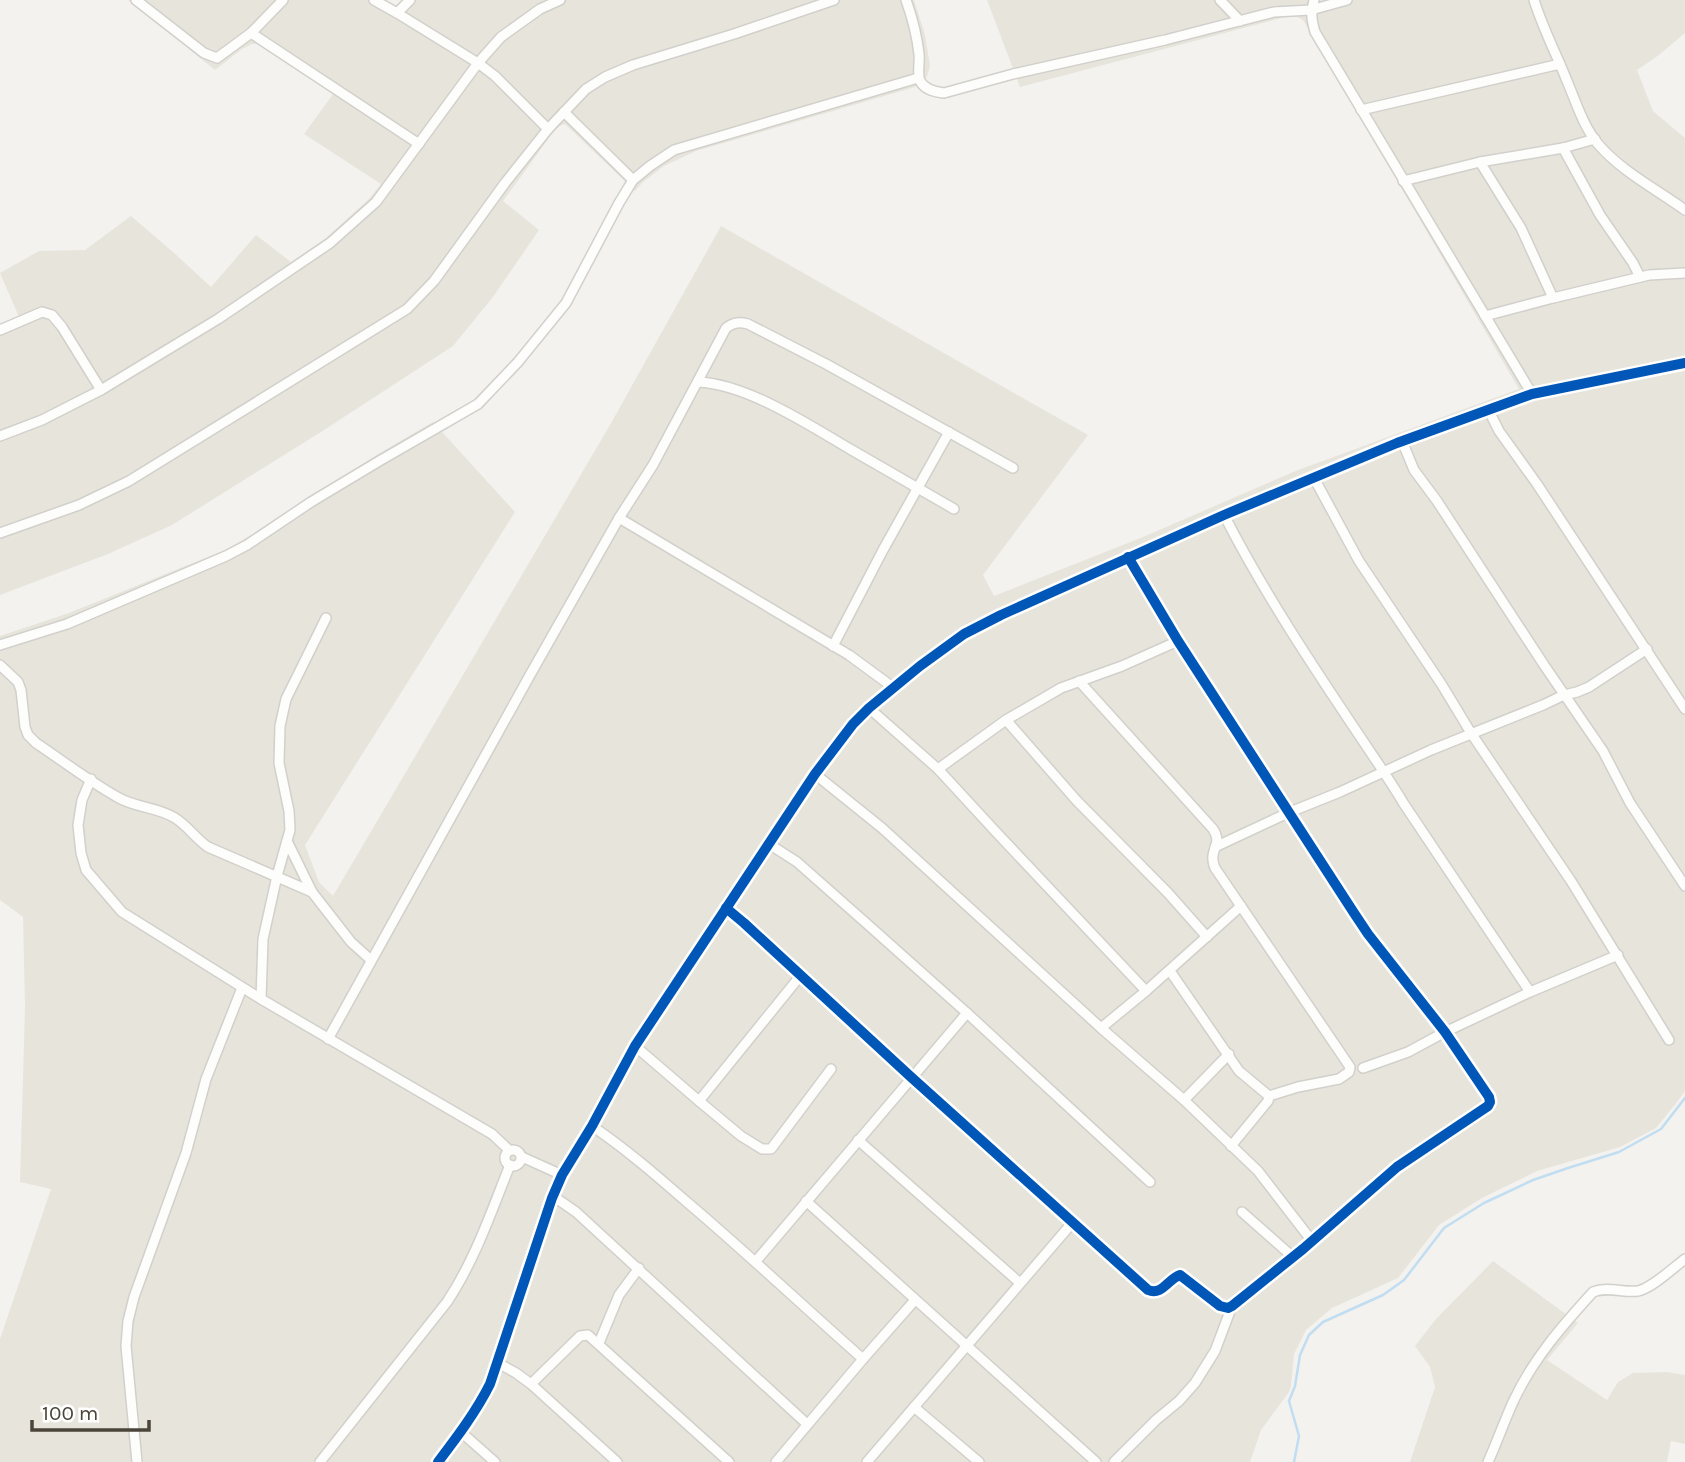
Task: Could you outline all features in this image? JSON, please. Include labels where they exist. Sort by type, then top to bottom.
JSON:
[{"type":"street","points":[[136,0],[204,53],[217,58],[251,33],[283,0]]},
{"type":"street","points":[[374,0],[478,63],[495,76],[548,129]]},
{"type":"street","points":[[397,13],[410,0]]},
{"type":"street","points":[[0,436],[42,420],[101,390],[218,319],[330,243],[376,202],[478,63],[501,37],[540,9],[560,0]]},
{"type":"street","points":[[0,533],[79,505],[129,481],[407,309],[434,281],[548,129],[586,89],[633,65],[834,0]]},
{"type":"street","points":[[906,0],[916,36],[918,79],[933,91],[944,93],[1274,12],[1347,0]]},
{"type":"street","points":[[1220,0],[1240,21]]},
{"type":"street","points":[[1534,0],[1542,25],[1585,123],[1598,144],[1623,167],[1685,210]]},
{"type":"street","points":[[1313,5],[1311,19],[1315,32],[1532,394]]},
{"type":"street","points":[[251,33],[419,144]]},
{"type":"street","points":[[1361,110],[1560,64]]},
{"type":"street","points":[[0,645],[67,624],[226,556],[369,467],[478,404],[566,303],[633,180],[674,150],[918,79]]},
{"type":"street","points":[[564,112],[633,180]]},
{"type":"street","points":[[1403,181],[1480,162],[1563,148],[1595,139]]},
{"type":"street","points":[[1563,148],[1600,215],[1633,262],[1640,277]]},
{"type":"street","points":[[1480,162],[1521,228],[1553,298]]},
{"type":"street","points":[[1485,316],[1640,277],[1685,273]]},
{"type":"street","points":[[0,330],[42,312],[52,315],[101,390]]},
{"type":"street","points":[[328,1039],[484,757],[653,465],[726,328],[732,323],[748,324],[1013,468]]},
{"type":"street","points":[[438,1462],[461,1432],[490,1384],[562,1175],[635,1046],[815,774],[853,724],[869,708],[920,666],[964,635],[1000,615],[1224,515],[1402,441],[1532,394],[1685,363]]},
{"type":"street","points":[[698,383],[721,385],[751,396],[820,432],[954,509]]},
{"type":"street","points":[[1488,409],[1499,431],[1647,649],[1681,694],[1685,709]]},
{"type":"street","points":[[832,646],[949,432]]},
{"type":"street","points":[[1402,441],[1414,470],[1437,500],[1603,751],[1630,803],[1685,886]]},
{"type":"street","points":[[1314,478],[1359,561],[1571,881],[1669,1040]]},
{"type":"street","points":[[1224,515],[1240,547],[1304,649],[1530,992]]},
{"type":"street","points":[[620,518],[849,656],[894,688]]},
{"type":"street","points":[[726,908],[1148,1290],[1154,1292],[1180,1275],[1220,1306],[1232,1306],[1397,1167],[1488,1106],[1489,1097],[1445,1032],[1368,934],[1178,641],[1128,557]]},
{"type":"street","points":[[261,999],[263,939],[290,830],[279,763],[280,726],[286,699],[326,618]]},
{"type":"street","points":[[939,769],[1006,720],[1061,688],[1122,666],[1178,641]]},
{"type":"street","points":[[1215,847],[1471,733],[1589,687],[1647,649]]},
{"type":"street","points":[[0,665],[18,682],[25,727],[28,736],[36,743],[118,797],[176,818],[208,847],[312,892]]},
{"type":"street","points":[[1079,681],[1213,829],[1218,840],[1211,860],[1215,868],[1350,1067],[1349,1072],[1339,1079],[1269,1096]]},
{"type":"street","points":[[869,708],[939,769],[1146,991]]},
{"type":"street","points":[[1006,720],[1077,801],[1168,893],[1207,937]]},
{"type":"street","points":[[815,774],[882,828],[1184,1100],[1258,1171],[1312,1241]]},
{"type":"street","points":[[91,779],[82,800],[78,825],[81,853],[86,870],[122,912],[242,988],[492,1135],[509,1150],[517,1150],[522,1157],[562,1175]]},
{"type":"street","points":[[287,841],[312,892],[351,942],[372,960]]},
{"type":"street","points":[[769,844],[797,862],[967,1013],[1150,1182]]},
{"type":"street","points":[[1101,1028],[1170,971],[1241,906]]},
{"type":"street","points":[[1363,1068],[1408,1052],[1530,992],[1618,955]]},
{"type":"street","points":[[1170,971],[1239,1071],[1269,1096]]},
{"type":"street","points":[[699,1101],[801,975]]},
{"type":"street","points":[[137,1462],[126,1346],[128,1321],[134,1297],[186,1153],[206,1079],[242,988]]},
{"type":"street","points":[[756,1261],[967,1013]]},
{"type":"street","points":[[635,1046],[741,1136],[767,1150],[771,1149],[831,1069]]},
{"type":"street","points":[[1184,1100],[1229,1054]]},
{"type":"street","points":[[1231,1146],[1268,1101],[1269,1096]]},
{"type":"street","points":[[592,1126],[622,1147],[756,1261],[863,1359]]},
{"type":"street","points":[[858,1140],[1020,1283]]},
{"type":"street","points":[[509,1150],[505,1156],[510,1165],[518,1165],[522,1157]]},
{"type":"street","points":[[320,1462],[462,1280],[510,1165]]},
{"type":"street","points":[[553,1196],[576,1212],[639,1268],[807,1424]]},
{"type":"street","points":[[806,1201],[1096,1462]]},
{"type":"street","points":[[1242,1212],[1293,1257]]},
{"type":"street","points":[[867,1462],[1073,1222]]},
{"type":"street","points":[[1488,1462],[1514,1401],[1529,1374],[1552,1338],[1593,1292],[1602,1289],[1645,1289],[1685,1259]]},
{"type":"street","points":[[599,1343],[619,1295],[639,1268]]},
{"type":"street","points":[[776,1462],[915,1300]]},
{"type":"street","points":[[1114,1462],[1195,1383],[1215,1351],[1232,1306]]},
{"type":"street","points":[[531,1384],[580,1336],[588,1335],[729,1462]]},
{"type":"street","points":[[496,1362],[531,1384],[617,1462]]},
{"type":"street","points":[[914,1407],[979,1462]]},
{"type":"street","points":[[461,1432],[495,1462]]},
{"type":"shaded area","points":[[128,0],[384,0],[396,6],[402,0],[914,0],[925,35],[930,66],[927,77],[915,87],[696,151],[664,166],[635,191],[565,124],[557,127],[503,201],[539,230],[493,297],[453,346],[172,525],[108,554],[0,595],[0,326],[19,317],[0,273],[39,251],[85,250],[131,216],[211,287],[256,235],[291,262],[326,238],[369,199],[381,184],[304,134],[333,94],[259,44],[242,49],[215,70]]},
{"type":"shaded area","points":[[987,0],[1685,0],[1685,33],[1637,70],[1653,111],[1685,138],[1685,1091],[1656,1128],[1620,1147],[1537,1171],[1482,1198],[1439,1225],[1398,1278],[1332,1308],[1306,1330],[1294,1354],[1289,1392],[1261,1430],[1250,1462],[0,1462],[0,1339],[51,1189],[20,1182],[25,1007],[23,917],[0,900],[0,636],[69,613],[225,550],[433,422],[515,512],[305,845],[319,882],[333,896],[610,425],[721,226],[1088,435],[983,575],[994,596],[1143,537],[1298,470],[1519,389],[1303,20],[1293,15],[1020,87]]},
{"type":"shaded area","points":[[1493,1261],[1578,1323],[1547,1360],[1607,1400],[1618,1382],[1633,1373],[1667,1372],[1685,1375],[1685,1444],[1671,1441],[1667,1462],[1410,1462],[1435,1387],[1430,1367],[1415,1346],[1436,1319]]},
{"type":"waterway","points":[[1294,1462],[1299,1436],[1289,1401],[1295,1386],[1300,1355],[1309,1335],[1323,1322],[1383,1295],[1404,1280],[1444,1228],[1484,1203],[1533,1180],[1619,1152],[1661,1129],[1685,1098]]},
{"type":"cycle path","points":[[438,1462],[490,1384],[552,1198],[562,1175],[635,1046],[815,774],[853,724],[869,708],[964,634],[1224,515],[1397,443],[1532,394],[1685,363]]},
{"type":"cycle path","points":[[726,908],[1148,1290],[1157,1291],[1180,1275],[1220,1306],[1232,1306],[1303,1249],[1397,1167],[1488,1106],[1489,1097],[1445,1032],[1354,913],[1178,641],[1128,557]]}]
